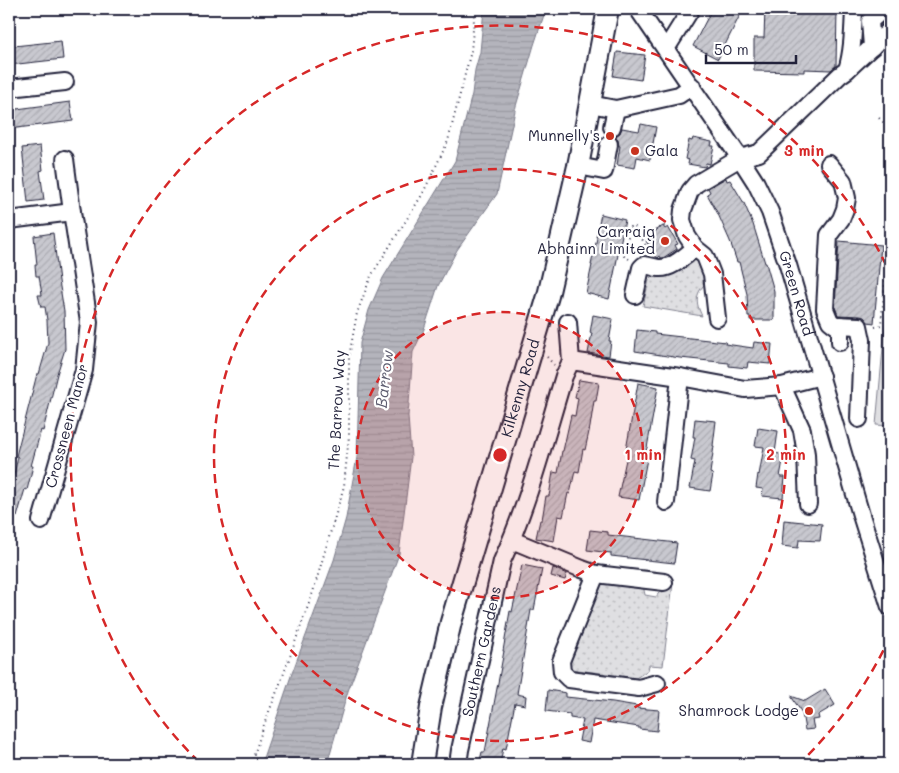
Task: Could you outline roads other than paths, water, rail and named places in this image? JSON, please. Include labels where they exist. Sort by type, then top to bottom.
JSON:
[{"type":"main road","name":"Kilkenny Road","points":[[422,764],[431,707],[451,622],[548,296],[578,166],[608,9]]},
{"type":"street","name":"Green Road","points":[[638,9],[740,158],[756,183],[770,212],[788,265],[861,516],[890,607]]},
{"type":"street","points":[[666,49],[691,9]]},
{"type":"street","points":[[847,70],[853,45],[854,9]]},
{"type":"street","points":[[872,47],[870,21],[884,9]]},
{"type":"street","points":[[717,318],[712,274],[705,256],[695,248],[686,236],[682,220],[683,210],[690,191],[696,184],[740,158],[759,152],[890,30]]},
{"type":"street","points":[[9,88],[65,82]]},
{"type":"street","points":[[590,104],[616,109],[679,95],[692,86]]},
{"type":"street","points":[[612,126],[616,109]]},
{"type":"street","points":[[578,166],[604,171],[609,144]]},
{"type":"street","name":"Crossneen Manor","points":[[42,521],[84,370],[89,322],[65,159]]},
{"type":"street","points":[[829,164],[842,181],[847,198],[841,219],[829,235],[825,309],[830,322],[835,325],[859,326],[861,332],[859,418]]},
{"type":"street","points":[[9,220],[72,212]]},
{"type":"street","points":[[634,295],[641,268],[644,265],[667,268],[695,248]]},
{"type":"street","name":"Southern Gardens","points":[[458,764],[502,561],[512,540],[529,493],[564,376],[571,361],[568,322]]},
{"type":"street","points":[[840,325],[840,342]]},
{"type":"street","points":[[571,361],[680,377],[745,389],[782,386],[821,376]]},
{"type":"street","points":[[666,502],[680,377]]},
{"type":"street","points":[[782,386],[802,430],[806,454],[808,504]]},
{"type":"street","points":[[512,540],[596,574],[664,582]]},
{"type":"street","points":[[596,574],[560,661],[562,672],[569,679],[639,688],[657,683]]},
{"type":"water","name":"Barrow","points":[[484,9],[546,9],[516,106],[497,194],[457,250],[438,286],[424,329],[413,352],[408,416],[411,457],[399,554],[348,691],[327,764],[261,764],[334,560],[346,518],[357,457],[360,343],[369,310],[383,278],[455,161],[472,94],[475,70],[480,52]]},
{"type":"place","name":"Munnelly's","points":[[610,136]]},
{"type":"place","name":"Gala","points":[[635,151]]},
{"type":"place","name":"Carraig Abhainn Limited","points":[[665,241]]},
{"type":"place","name":"Shamrock Lodge","points":[[809,711]]}]
